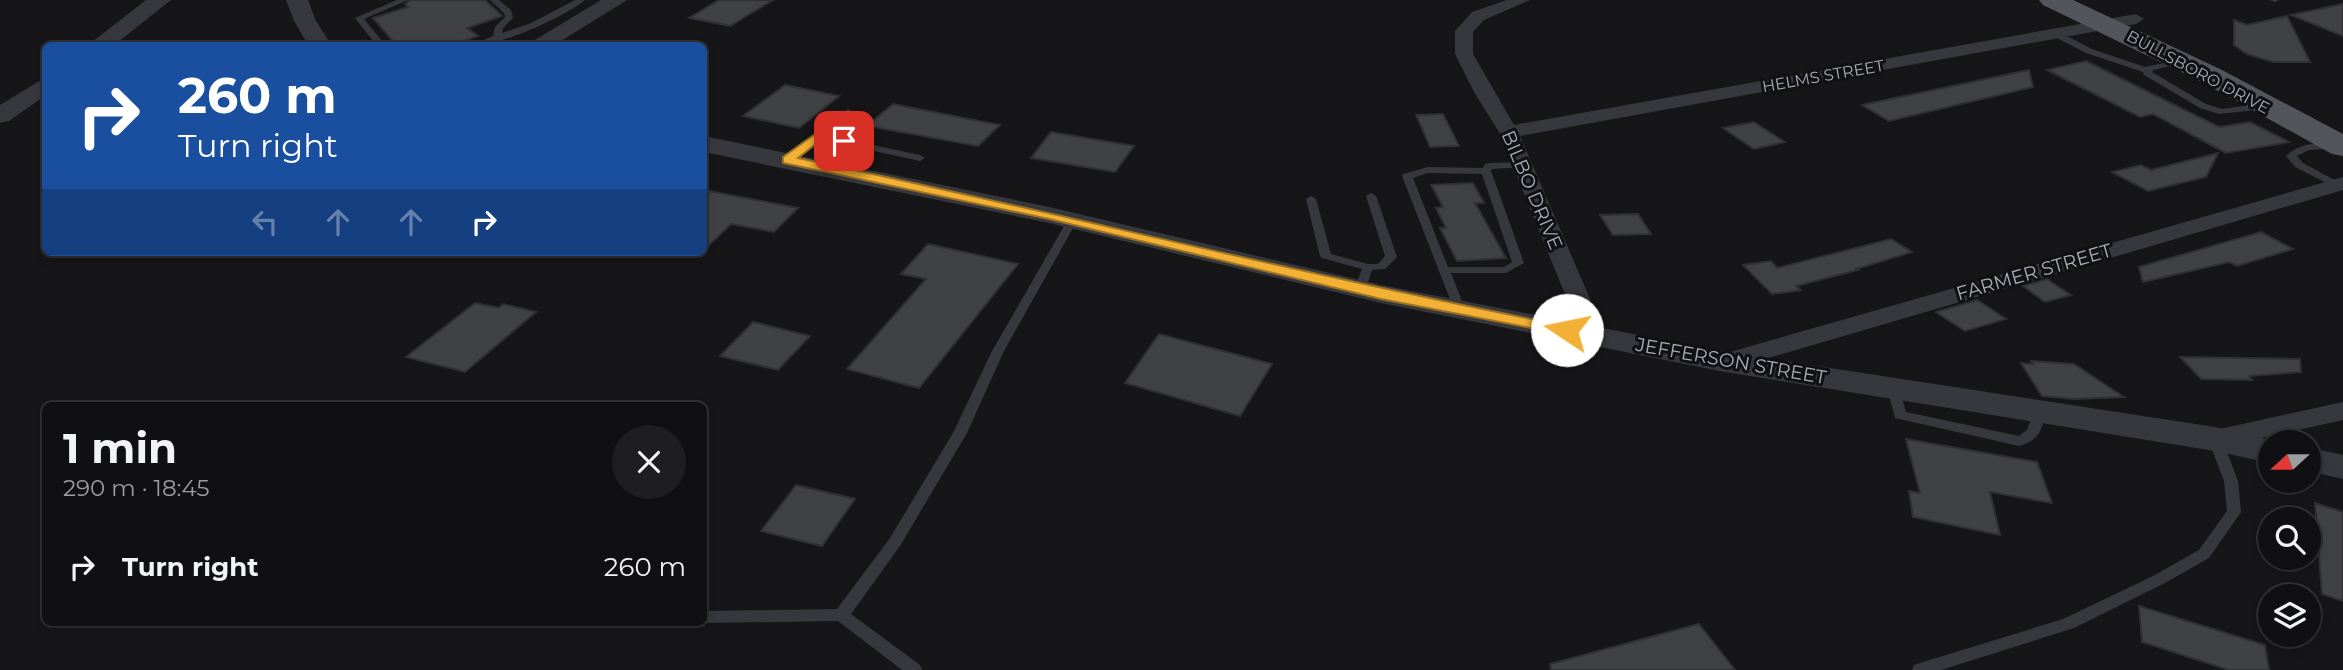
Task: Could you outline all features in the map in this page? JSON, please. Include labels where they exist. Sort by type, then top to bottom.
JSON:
[{"type":"main road","name":"BULLSBORO DRIVE","points":[[2052,0],[2122,22],[2230,66],[2342,142]]},
{"type":"main road","name":"BULLSBORO DRIVE","points":[[2094,0],[2181,61],[2264,106],[2342,142]]},
{"type":"street","points":[[103,42],[160,0]]},
{"type":"street","points":[[297,0],[305,21],[318,42]]},
{"type":"street","points":[[543,42],[616,0]]},
{"type":"street","name":"BILBO DRIVE","points":[[1522,0],[1478,16],[1464,31],[1464,54],[1483,93],[1509,132],[1594,336]]},
{"type":"street","name":"HELMS STREET","points":[[1509,132],[2122,22]]},
{"type":"street","points":[[0,116],[42,87]]},
{"type":"street","name":"JEFFERSON STREET","points":[[707,145],[1072,221],[1364,278],[1459,309],[1725,362],[2215,439],[2258,448]]},
{"type":"street","name":"FARMER STREET","points":[[1725,362],[2339,184]]},
{"type":"street","points":[[2215,439],[2343,411]]},
{"type":"street","points":[[2321,462],[2343,467]]},
{"type":"lane","points":[[380,42],[359,18],[404,0]]},
{"type":"lane","points":[[494,0],[508,12],[509,18],[499,27],[496,39]]},
{"type":"lane","points":[[487,42],[534,25],[581,0]]},
{"type":"lane","points":[[2056,34],[2089,51],[2148,71],[2203,106],[2222,112],[2264,106]]},
{"type":"lane","points":[[2148,71],[2165,63],[2181,61]]},
{"type":"lane","points":[[787,160],[849,112]]},
{"type":"lane","points":[[818,136],[920,158]]},
{"type":"lane","points":[[2339,184],[2299,165],[2291,156],[2296,150],[2342,142]]},
{"type":"lane","points":[[1459,309],[1407,176],[1428,170],[1486,170],[1489,166],[1521,165]]},
{"type":"lane","points":[[1443,270],[1497,270],[1514,268],[1518,263],[1486,170]]},
{"type":"lane","points":[[1311,199],[1326,256],[1364,278],[1391,257],[1371,195]]},
{"type":"lane","points":[[841,615],[895,542],[961,433],[998,351],[1072,221]]},
{"type":"lane","points":[[1920,670],[2068,624],[2204,554],[2234,513],[2231,481],[2215,439]]},
{"type":"lane","points":[[707,617],[841,615],[914,670]]},
{"type":"building","points":[[410,0],[485,0],[502,16],[467,28],[478,36],[460,42],[394,42],[373,18],[408,7],[405,4]]},
{"type":"building","points":[[719,0],[773,0],[730,26],[689,18]]},
{"type":"building","points":[[2343,4],[2343,36],[2291,15]]},
{"type":"building","points":[[2287,16],[2310,62],[2273,62],[2247,54],[2234,45],[2234,20],[2247,25]]},
{"type":"building","points":[[2086,61],[2219,127],[2250,122],[2289,142],[2226,153],[2153,114],[2140,117],[2047,70]]},
{"type":"building","points":[[2029,70],[2033,87],[1889,121],[1862,105]]},
{"type":"building","points":[[785,85],[839,96],[799,128],[743,116]]},
{"type":"building","points":[[893,104],[1000,125],[978,146],[867,126]]},
{"type":"building","points":[[1443,114],[1459,146],[1430,147],[1416,115]]},
{"type":"building","points":[[1754,122],[1785,142],[1754,149],[1723,128]]},
{"type":"building","points":[[1051,132],[1134,146],[1115,172],[1031,158]]},
{"type":"building","points":[[2218,153],[2206,177],[2148,191],[2112,172],[2141,165],[2151,170]]},
{"type":"building","points":[[1473,183],[1484,203],[1475,203],[1506,258],[1457,261],[1440,228],[1446,228],[1436,208],[1443,207],[1431,185]]},
{"type":"building","points":[[707,191],[798,208],[774,232],[731,224],[707,247]]},
{"type":"building","points":[[1638,214],[1651,234],[1613,235],[1600,215]]},
{"type":"building","points":[[2261,232],[2293,249],[2237,266],[2229,262],[2143,282],[2139,267]]},
{"type":"building","points":[[1891,239],[1912,252],[1796,286],[1801,290],[1772,294],[1743,265],[1771,261],[1777,268]]},
{"type":"building","points":[[928,244],[1018,264],[919,388],[847,369],[926,279],[901,274]]},
{"type":"building","points":[[2047,279],[2071,295],[2045,302],[2023,286]]},
{"type":"building","points":[[1977,300],[2006,319],[1965,331],[1936,312]]},
{"type":"building","points":[[475,303],[499,308],[503,304],[536,312],[465,372],[406,357]]},
{"type":"building","points":[[753,322],[810,336],[778,370],[720,356]]},
{"type":"building","points":[[1159,334],[1272,364],[1240,416],[1125,383]]},
{"type":"building","points":[[2180,357],[2300,359],[2301,372],[2249,376],[2252,380],[2201,379]]},
{"type":"building","points":[[2031,361],[2074,364],[2124,397],[2074,399],[2042,396],[2021,363],[2033,364]]},
{"type":"building","points":[[1906,439],[2037,462],[2052,503],[1990,492],[2000,535],[1913,517],[1909,491],[1920,493]]},
{"type":"building","points":[[796,485],[855,499],[822,546],[761,531]]},
{"type":"building","points":[[2315,503],[2343,512],[2343,601],[2322,594],[2321,507],[2315,507]]},
{"type":"building","points":[[2139,606],[2258,643],[2258,647],[2265,647],[2269,670],[2229,670],[2142,642]]},
{"type":"building","points":[[1699,624],[1735,670],[1551,670],[1550,664]]},
{"type":"route","points":[[844,141],[818,136],[787,160],[1049,215],[1228,260],[1381,294],[1567,330]]}]
